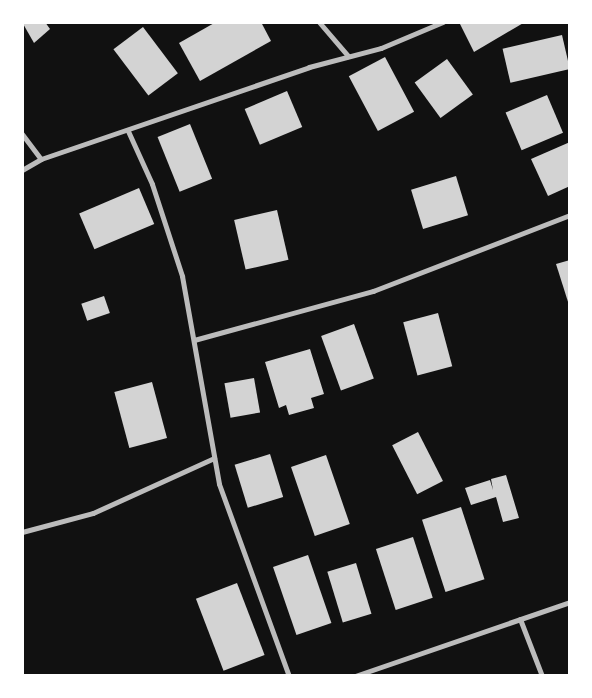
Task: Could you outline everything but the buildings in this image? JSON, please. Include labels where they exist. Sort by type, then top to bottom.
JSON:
[{"type":"street","points":[[319,22],[348,56]]},
{"type":"street","points":[[22,170],[41,159],[128,132],[443,22]]},
{"type":"street","points":[[128,132],[173,244],[194,340],[214,458],[226,510],[289,676]]},
{"type":"street","points":[[22,134],[41,159]]},
{"type":"street","points":[[194,340],[373,291],[570,215]]},
{"type":"street","points":[[22,532],[93,512],[214,458]]},
{"type":"street","points":[[356,676],[570,602]]},
{"type":"street","points":[[520,619],[542,676]]}]
